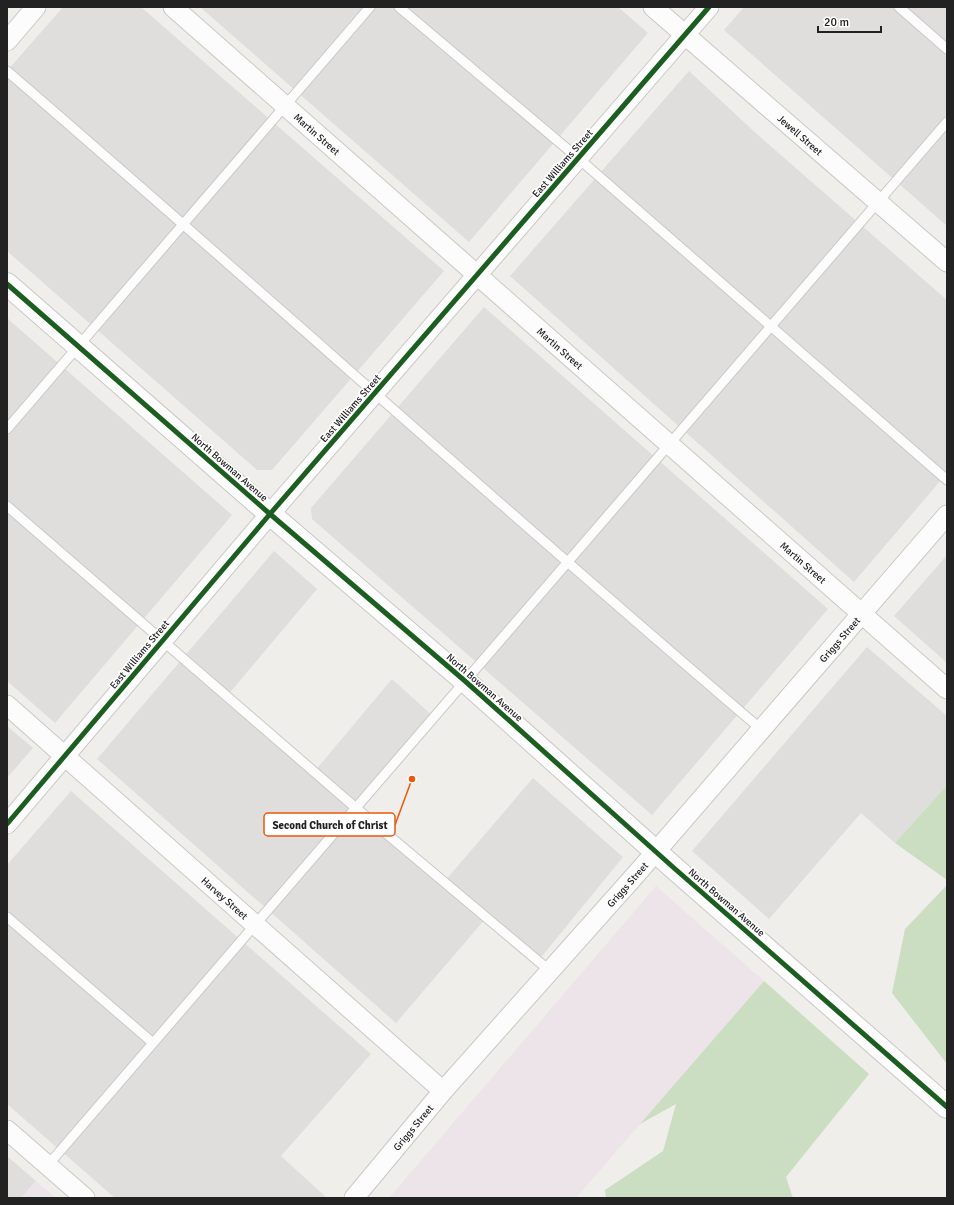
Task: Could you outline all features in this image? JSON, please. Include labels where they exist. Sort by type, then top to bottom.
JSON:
[{"type":"street","points":[[7,41],[36,7]]},
{"type":"street","name":"Martin Street","points":[[173,7],[947,689]]},
{"type":"street","name":"Jewell Street","points":[[653,7],[947,262]]},
{"type":"street","name":"East Williams Street","points":[[7,824],[270,514],[709,7]]},
{"type":"street","name":"North Bowman Avenue","points":[[7,284],[270,514],[466,681],[656,852],[947,1107]]},
{"type":"street","name":"Griggs Street","points":[[354,1198],[443,1092],[656,852],[947,515]]},
{"type":"street","name":"Harvey Street","points":[[7,705],[256,924],[443,1092]]},
{"type":"street","points":[[7,1130],[85,1198]]},
{"type":"lane","points":[[7,429],[370,7]]},
{"type":"lane","points":[[399,7],[578,158],[947,480]]},
{"type":"lane","points":[[899,7],[947,49]]},
{"type":"lane","points":[[7,71],[184,223],[567,563],[762,730]]},
{"type":"lane","points":[[48,1165],[947,122]]},
{"type":"lane","points":[[7,506],[356,808],[550,971]]},
{"type":"lane","points":[[7,917],[153,1043]]},
{"type":"shaded area","points":[[63,7],[141,7],[444,271],[272,470],[257,470],[7,251],[7,71]]},
{"type":"shaded area","points":[[200,7],[618,7],[648,33],[469,242]]},
{"type":"shaded area","points":[[744,7],[947,7],[947,226],[724,30]]},
{"type":"shaded area","points":[[689,71],[759,136],[947,300],[947,473],[854,582],[510,276]]},
{"type":"shaded area","points":[[484,307],[828,609],[652,815],[312,519],[311,508]]},
{"type":"shaded area","points":[[7,318],[232,515],[55,723],[7,681]]},
{"type":"shaded area","points":[[274,551],[317,589],[227,696],[444,882],[533,778],[623,857],[538,961],[486,918],[396,1023],[97,759]]},
{"type":"shaded area","points":[[947,555],[947,663],[894,616]]},
{"type":"shaded area","points":[[867,647],[947,716],[947,785],[895,843],[861,813],[769,919],[692,851]]},
{"type":"shaded area","points":[[392,679],[434,717],[356,808],[314,772]]},
{"type":"shaded area","points":[[7,726],[33,748],[7,778]]},
{"type":"shaded area","points":[[71,791],[371,1054],[281,1156],[327,1198],[115,1198],[7,1104],[7,865]]},
{"type":"shaded area","points":[[656,886],[764,981],[576,1198],[389,1198]]},
{"type":"shaded area","points":[[7,1156],[36,1181],[21,1198],[7,1198]]},
{"type":"shaded area","points":[[36,1181],[56,1198],[21,1198]]},
{"type":"green space","points":[[947,785],[947,880],[895,843]]},
{"type":"green space","points":[[947,885],[947,1064],[892,993],[905,929]]},
{"type":"green space","points":[[764,981],[869,1074],[786,1177],[793,1198],[606,1198],[605,1190],[663,1151],[676,1104],[640,1124]]},
{"type":"cycle path","points":[[7,824],[270,514],[709,7]]},
{"type":"cycle path","points":[[7,284],[270,514],[465,681],[674,868],[947,1107]]},
{"type":"place","name":"Second Church of Christ","points":[[412,779]]}]
